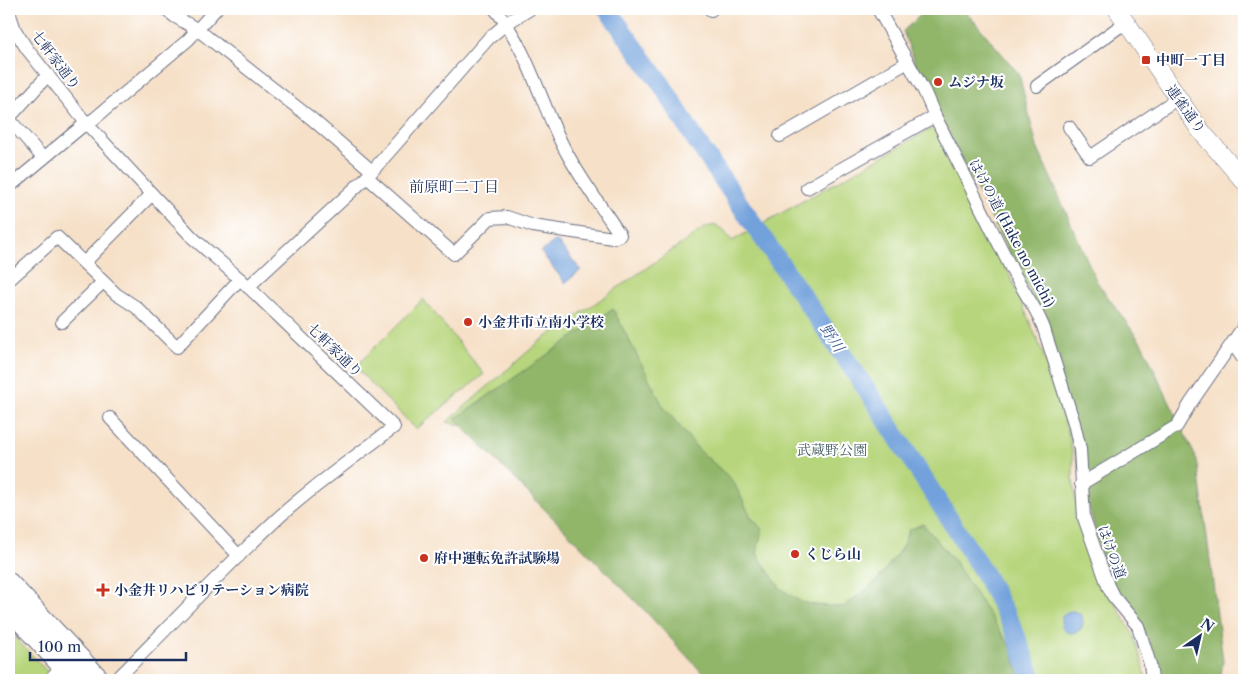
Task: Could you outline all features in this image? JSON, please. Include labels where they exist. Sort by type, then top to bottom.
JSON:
[{"type":"main road","name":"連雀通り","points":[[1122,13],[1200,130],[1244,180]]},
{"type":"main road","points":[[9,582],[67,671]]},
{"type":"main road","points":[[9,608],[67,671],[100,680]]},
{"type":"street","points":[[166,9],[198,30],[312,120],[454,254],[490,218],[507,217],[533,226],[613,238],[620,235],[570,161],[525,58],[507,23],[495,9]]},
{"type":"street","points":[[9,187],[86,123],[94,120],[188,40],[216,9]]},
{"type":"street","points":[[9,280],[57,237],[116,294],[136,307],[177,347],[244,283],[369,174],[488,40],[507,23],[530,9]]},
{"type":"street","name":"はけの道 (Hake no michi)","points":[[878,9],[924,91],[1014,274],[1043,326],[1074,423],[1080,449],[1081,484]]},
{"type":"street","name":"七軒家通り","points":[[9,12],[16,30],[27,49],[86,123],[193,238],[244,283],[394,427],[310,490],[278,518],[116,680]]},
{"type":"street","points":[[1037,86],[1122,13]]},
{"type":"street","points":[[780,136],[908,62]]},
{"type":"street","points":[[43,158],[9,119],[48,75]]},
{"type":"street","points":[[1069,127],[1090,157],[1178,98]]},
{"type":"street","points":[[807,188],[935,116]]},
{"type":"street","points":[[84,263],[152,194]]},
{"type":"street","points":[[62,322],[103,282]]},
{"type":"street","points":[[1081,484],[1177,426],[1244,326]]},
{"type":"street","points":[[1233,344],[1244,360]]},
{"type":"street","points":[[110,418],[239,556]]},
{"type":"street","name":"はけの道","points":[[1081,484],[1084,518],[1092,544],[1113,596],[1138,626],[1150,664],[1152,680]]},
{"type":"green space","points":[[919,9],[964,9],[1019,74],[1037,147],[1097,282],[1142,344],[1197,460],[1223,661],[1220,680],[1158,680],[1157,661],[1140,623],[1110,585],[1041,315],[923,85],[903,31],[922,14]]},
{"type":"green space","name":"武蔵野公園","points":[[936,126],[1011,278],[1042,351],[1068,432],[1073,458],[1073,479],[1077,510],[1084,537],[1119,610],[1133,634],[1146,680],[716,680],[487,432],[447,422],[539,342],[706,227],[716,225],[732,241]]},
{"type":"green space","points":[[423,299],[484,374],[416,429],[355,367]]},
{"type":"green space","points":[[613,309],[663,406],[698,449],[733,481],[751,517],[762,529],[757,554],[780,588],[801,602],[843,607],[876,582],[902,547],[909,530],[923,524],[955,562],[1011,648],[1021,680],[709,680],[647,613],[455,419]]},
{"type":"green space","points":[[9,631],[55,680],[9,680]]},
{"type":"water","points":[[556,240],[581,270],[565,283],[541,252]]},
{"type":"water","points":[[1072,611],[1080,614],[1083,622],[1080,630],[1072,633],[1064,630],[1061,622],[1064,614]]},
{"type":"waterway","name":"野川","points":[[607,9],[662,85],[697,142],[869,393],[985,575],[1013,628],[1033,680]]},
{"type":"place","name":"中町一丁目","points":[[1146,60]]},
{"type":"place","name":"ムジナ坂","points":[[938,82]]},
{"type":"place","name":"小金井市立南小学校","points":[[468,322]]},
{"type":"place","name":"くじら山","points":[[795,554]]},
{"type":"place","name":"府中運転免許試験場","points":[[424,558]]},
{"type":"place","name":"小金井リハビリテーション病院","points":[[103,590]]},
{"type":"district","name":"前原町二丁目","points":[[454,187]]}]
